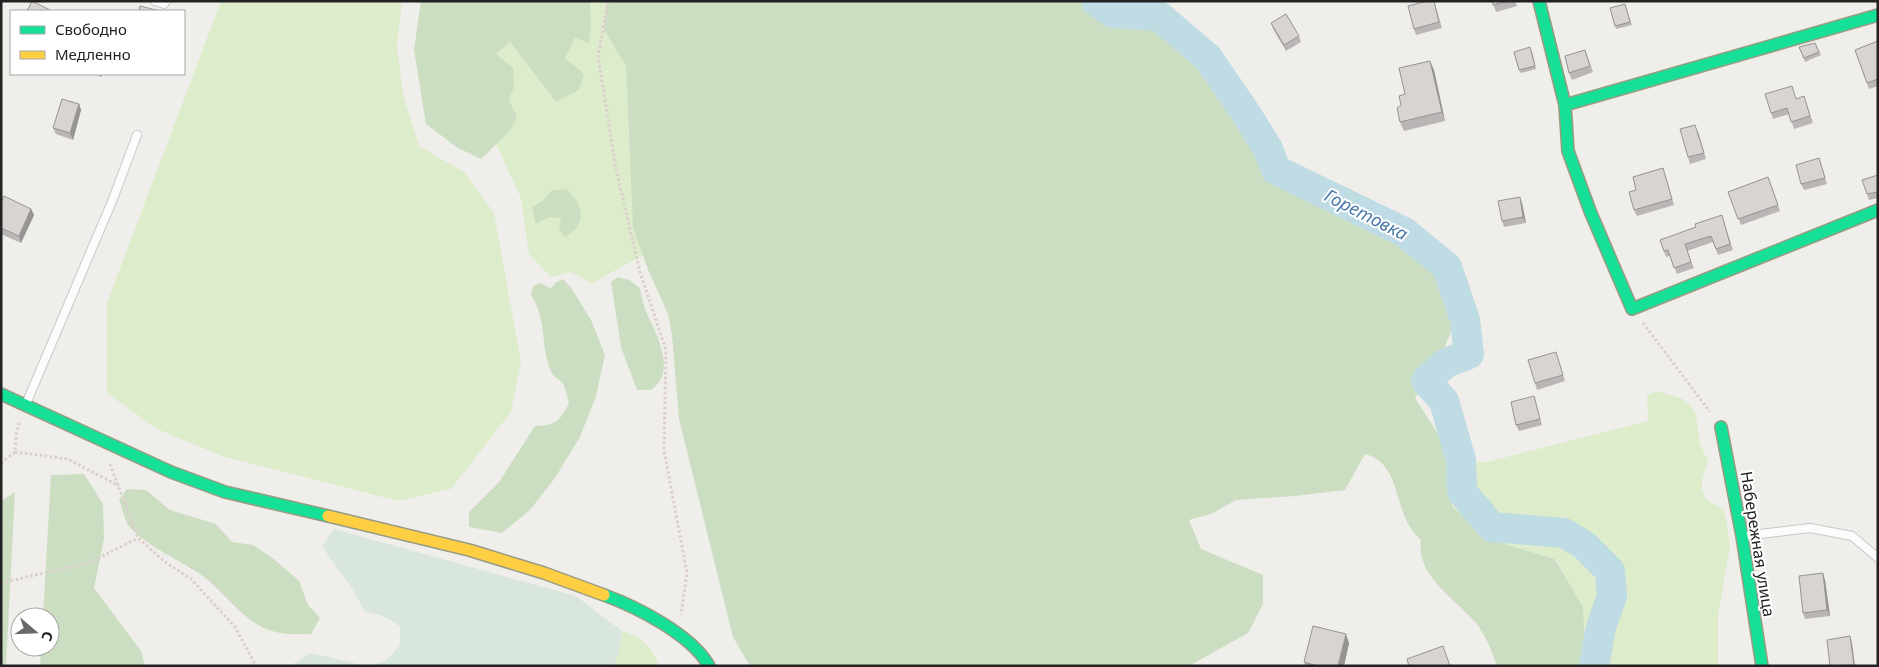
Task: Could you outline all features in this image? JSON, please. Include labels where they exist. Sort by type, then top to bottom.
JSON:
[{"type":"street","points":[[1539,1],[1565,105],[1568,151],[1590,211],[1632,309],[1878,210]]},
{"type":"street","points":[[1565,105],[1878,15]]},
{"type":"street","points":[[1,394],[171,472],[225,492],[469,550],[544,573],[623,602],[678,633],[704,657],[709,666]]},
{"type":"street","name":"Набережная улица","points":[[1721,427],[1742,536],[1762,666]]},
{"type":"lane","points":[[155,1],[164,4],[166,1]]},
{"type":"lane","points":[[25,406],[113,199],[137,135]]},
{"type":"lane","points":[[1742,536],[1810,528],[1852,536],[1878,558]]},
{"type":"path","points":[[608,1],[598,58],[616,169],[640,272],[666,350],[664,450],[687,573],[678,633]]},
{"type":"path","points":[[1632,309],[1721,427]]},
{"type":"path","points":[[15,452],[16,435],[25,406]]},
{"type":"path","points":[[1,463],[15,452],[68,460],[119,486]]},
{"type":"path","points":[[108,461],[138,538],[165,562],[191,579],[234,627],[256,666]]},
{"type":"path","points":[[1,583],[91,562],[138,538]]},
{"type":"green space","points":[[221,1],[402,1],[397,46],[403,94],[419,146],[464,172],[494,213],[521,362],[511,412],[451,489],[398,501],[222,456],[157,429],[107,393],[107,303]]},
{"type":"green space","points":[[421,1],[590,1],[591,27],[589,43],[575,38],[565,58],[584,74],[579,90],[556,102],[510,42],[496,54],[513,68],[514,87],[509,100],[517,117],[510,131],[481,159],[458,148],[426,124],[414,50]]},
{"type":"green space","points":[[590,1],[607,1],[604,30],[626,66],[633,228],[644,255],[592,283],[571,272],[551,277],[529,254],[521,198],[496,144],[510,131],[517,117],[509,100],[514,87],[496,54],[510,42],[556,102],[579,90],[565,58],[575,38],[589,43],[591,27]]},
{"type":"green space","points":[[607,1],[1117,1],[1182,42],[1230,84],[1261,118],[1260,159],[1348,214],[1382,238],[1430,260],[1452,291],[1452,330],[1434,371],[1415,398],[1444,443],[1449,461],[1452,507],[1492,540],[1555,559],[1583,607],[1586,666],[1497,666],[1479,627],[1431,577],[1421,553],[1421,540],[1406,520],[1388,471],[1375,458],[1365,454],[1345,490],[1236,500],[1211,514],[1189,520],[1201,549],[1263,575],[1263,604],[1248,633],[1189,666],[750,666],[733,637],[679,419],[672,335],[668,314],[649,272],[633,228],[626,66],[604,30]]},
{"type":"green space","points":[[566,189],[579,206],[581,215],[577,227],[566,237],[559,230],[561,218],[549,217],[536,224],[532,207],[544,200],[551,191]]},
{"type":"green space","points":[[618,277],[629,280],[639,287],[645,309],[661,349],[664,367],[663,375],[651,390],[637,390],[621,347],[611,282]]},
{"type":"green space","points":[[563,279],[572,289],[591,320],[605,355],[596,396],[580,437],[555,478],[529,511],[502,533],[469,527],[469,512],[499,482],[535,426],[548,425],[556,421],[563,414],[569,403],[563,384],[554,376],[549,366],[539,312],[531,295],[533,286],[541,283],[551,289],[555,283]]},
{"type":"green space","points":[[1658,391],[1683,399],[1691,406],[1696,415],[1700,444],[1708,461],[1702,480],[1702,489],[1706,499],[1723,509],[1726,518],[1730,547],[1718,615],[1718,666],[1586,666],[1583,607],[1556,559],[1492,540],[1452,507],[1449,461],[1487,462],[1648,421],[1647,395]]},
{"type":"green space","points":[[84,474],[103,504],[104,539],[94,588],[141,651],[145,666],[40,666],[40,657],[60,657],[60,607],[44,607],[51,475]]},
{"type":"green space","points":[[127,489],[146,490],[170,510],[216,524],[232,542],[253,545],[274,559],[299,581],[308,605],[320,618],[311,634],[280,633],[260,626],[244,614],[207,579],[135,532],[128,525],[119,500]]},
{"type":"green space","points":[[15,492],[6,666],[1,666],[1,501]]},
{"type":"green space","points":[[622,631],[636,636],[645,643],[653,653],[659,666],[614,666]]},
{"type":"shaded area","points":[[334,529],[576,596],[622,631],[614,666],[369,666],[387,660],[400,645],[400,626],[383,616],[364,611],[350,586],[322,546]]},
{"type":"shaded area","points":[[311,653],[354,663],[369,666],[290,666]]},
{"type":"building","points":[[32,1],[50,10],[28,10]]},
{"type":"building","points":[[1434,1],[1439,22],[1414,29],[1408,6]]},
{"type":"building","points":[[1492,1],[1508,1],[1493,5]]},
{"type":"building","points":[[1625,4],[1630,22],[1615,26],[1610,8]]},
{"type":"building","points":[[140,6],[156,10],[139,10]]},
{"type":"building","points":[[1286,14],[1299,36],[1284,45],[1271,23]]},
{"type":"building","points":[[1878,41],[1878,79],[1867,83],[1855,50]]},
{"type":"building","points":[[1815,43],[1819,52],[1804,58],[1799,47]]},
{"type":"building","points":[[1530,47],[1535,66],[1519,70],[1514,52]]},
{"type":"building","points":[[1585,50],[1590,66],[1569,73],[1565,56]]},
{"type":"building","points":[[1430,61],[1442,112],[1400,122],[1397,108],[1401,105],[1399,96],[1405,94],[1399,68]]},
{"type":"building","points":[[1792,86],[1796,99],[1804,96],[1810,116],[1791,122],[1787,108],[1771,113],[1765,94]]},
{"type":"building","points":[[62,99],[79,104],[70,133],[53,128]]},
{"type":"building","points":[[1695,125],[1704,153],[1688,157],[1680,129]]},
{"type":"building","points":[[1819,158],[1825,178],[1801,184],[1796,165]]},
{"type":"building","points":[[1663,168],[1672,199],[1634,210],[1629,192],[1636,190],[1633,177]]},
{"type":"building","points":[[1878,175],[1878,192],[1867,194],[1862,180]]},
{"type":"building","points":[[1768,177],[1778,205],[1738,219],[1728,192]]},
{"type":"building","points":[[4,196],[31,209],[19,236],[1,228],[1,203]]},
{"type":"building","points":[[1520,197],[1523,217],[1502,221],[1498,201]]},
{"type":"building","points":[[1722,215],[1730,244],[1716,249],[1711,236],[1685,244],[1691,262],[1674,268],[1668,250],[1664,251],[1660,240],[1696,227],[1695,224]]},
{"type":"building","points":[[1556,352],[1563,375],[1535,383],[1528,360]]},
{"type":"building","points":[[1534,396],[1540,419],[1516,425],[1511,402]]},
{"type":"building","points":[[1823,573],[1827,610],[1803,613],[1799,576]]},
{"type":"building","points":[[1313,626],[1346,634],[1338,666],[1317,666],[1304,662]]},
{"type":"building","points":[[1850,636],[1854,665],[1830,666],[1827,640]]},
{"type":"building","points":[[1443,646],[1450,666],[1409,666],[1407,659]]},
{"type":"waterway","name":"Горетовка","points":[[1096,1],[1112,13],[1159,16],[1208,58],[1268,149],[1276,170],[1404,232],[1447,267],[1465,320],[1469,354],[1446,363],[1426,381],[1444,401],[1461,460],[1462,492],[1492,527],[1564,533],[1584,545],[1610,571],[1612,596],[1601,627],[1594,666]]},
{"type":"traffic: fast","points":[[1539,1],[1565,105],[1568,151],[1590,211],[1632,309],[1878,210]]},
{"type":"traffic: fast","points":[[1565,105],[1878,15]]},
{"type":"traffic: fast","points":[[1,394],[171,472],[225,492],[328,516]]},
{"type":"traffic: fast","points":[[1721,427],[1742,536],[1762,666]]},
{"type":"traffic: fast","points":[[604,595],[632,607],[677,633],[701,655],[709,666]]},
{"type":"traffic: slow","points":[[328,516],[469,550],[544,573],[604,595]]}]
